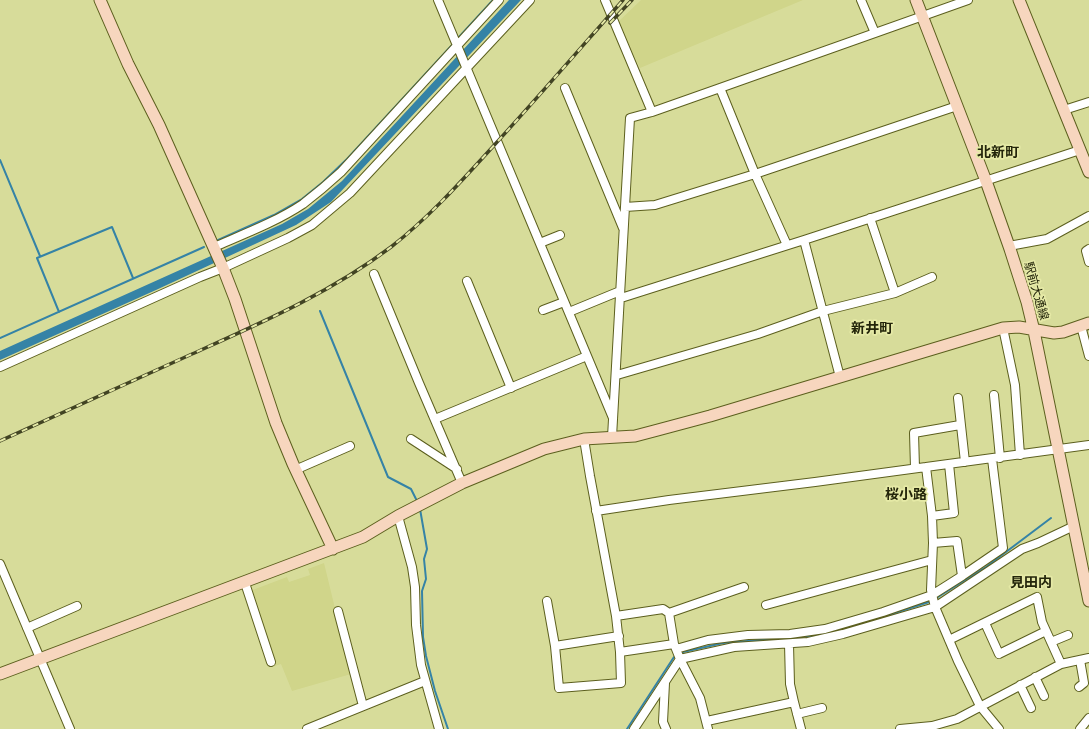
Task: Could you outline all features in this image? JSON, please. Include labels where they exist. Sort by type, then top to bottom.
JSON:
[{"type":"street","points":[[100,0],[128,64],[159,125],[236,298],[276,423],[295,470],[333,549]]},
{"type":"street","points":[[438,0],[614,418]]},
{"type":"street","points":[[214,248],[289,212],[304,203],[328,184],[341,172],[457,47],[498,0]]},
{"type":"street","points":[[0,367],[312,225],[350,193],[530,0]]},
{"type":"street","points":[[605,0],[652,112]]},
{"type":"street","points":[[861,0],[875,33]]},
{"type":"street","name":"駅前大通線","points":[[916,0],[986,181],[1027,302],[1089,601]]},
{"type":"street","points":[[612,437],[617,375],[630,118],[652,112],[966,0]]},
{"type":"street","points":[[1019,0],[1089,172]]},
{"type":"street","points":[[565,88],[624,231]]},
{"type":"street","points":[[720,88],[755,174],[787,245]]},
{"type":"street","points":[[1064,110],[1089,102]]},
{"type":"street","points":[[625,207],[655,205],[755,174],[957,106]]},
{"type":"street","points":[[569,312],[620,294],[804,240],[1080,150]]},
{"type":"street","points":[[1009,246],[1047,239],[1089,216]]},
{"type":"street","points":[[870,218],[895,293]]},
{"type":"street","points":[[540,243],[560,235]]},
{"type":"street","points":[[804,240],[840,377]]},
{"type":"street","points":[[1089,249],[1086,251],[1089,262]]},
{"type":"street","points":[[374,274],[419,384],[462,483]]},
{"type":"street","points":[[617,375],[758,334],[823,311],[895,293],[932,277]]},
{"type":"street","points":[[468,281],[511,388]]},
{"type":"street","points":[[543,310],[564,302]]},
{"type":"street","points":[[0,674],[363,537],[398,516],[462,483],[544,449],[584,439],[635,436],[654,431],[1003,328],[1019,327],[1034,331],[1054,333],[1063,332],[1085,324],[1089,356]]},
{"type":"street","points":[[1003,328],[1015,385],[1020,454]]},
{"type":"street","points":[[435,419],[587,356]]},
{"type":"street","points":[[620,652],[675,646],[748,635],[790,634],[825,629],[883,612],[932,595],[1003,548],[996,458],[994,394]]},
{"type":"street","points":[[958,398],[965,462]]},
{"type":"street","points":[[915,468],[914,433],[960,425]]},
{"type":"street","points":[[411,439],[457,469]]},
{"type":"street","points":[[547,601],[556,646],[559,688],[621,683],[619,636],[616,616],[584,439]]},
{"type":"street","points":[[596,511],[669,500],[1089,445]]},
{"type":"street","points":[[295,470],[350,446]]},
{"type":"street","points":[[932,516],[954,513],[949,464]]},
{"type":"street","points":[[926,467],[932,516],[931,590],[935,607],[980,706],[999,729]]},
{"type":"street","points":[[398,516],[412,567],[415,587],[418,647],[425,681],[440,729]]},
{"type":"street","points":[[634,729],[680,659],[734,647],[808,642],[843,634],[935,607],[1022,548],[1038,543],[1074,526]]},
{"type":"street","points":[[932,543],[957,541],[962,576]]},
{"type":"street","points":[[766,605],[932,560]]},
{"type":"street","points":[[0,564],[70,729]]},
{"type":"street","points":[[245,582],[271,662]]},
{"type":"street","points":[[669,613],[744,587]]},
{"type":"street","points":[[949,640],[1037,597],[1042,622],[1061,664]]},
{"type":"street","points":[[27,628],[77,606]]},
{"type":"street","points":[[616,616],[663,609],[669,613],[675,646],[700,698],[707,725],[794,702]]},
{"type":"street","points":[[338,611],[363,706]]},
{"type":"street","points":[[985,623],[999,654],[1046,631]]},
{"type":"street","points":[[1051,642],[1068,635]]},
{"type":"street","points":[[556,646],[619,636]]},
{"type":"street","points":[[788,644],[790,684],[801,729]]},
{"type":"street","points":[[900,729],[942,724],[957,719],[1061,664],[1089,658]]},
{"type":"street","points":[[1079,687],[1084,683],[1080,660]]},
{"type":"street","points":[[1035,677],[1044,696]]},
{"type":"street","points":[[307,729],[425,681]]},
{"type":"street","points":[[665,682],[663,722],[666,729]]},
{"type":"street","points":[[1020,685],[1031,708]]},
{"type":"street","points":[[797,714],[822,708]]},
{"type":"street","points":[[1080,729],[1089,718]]},
{"type":"shaded area","points":[[641,0],[803,0],[640,68],[618,22]]},
{"type":"shaded area","points":[[324,563],[351,674],[292,691],[281,664],[275,666],[250,591],[287,577],[289,582],[310,575],[308,569]]},
{"type":"water","points":[[509,0],[521,0],[331,202],[296,225],[0,360],[0,351],[282,224],[308,209],[342,181]]},
{"type":"waterway","points":[[459,37],[493,0]]},
{"type":"waterway","points":[[216,241],[274,215],[302,199],[323,182],[347,159],[453,44]]},
{"type":"waterway","points":[[0,160],[40,256]]},
{"type":"waterway","points":[[59,312],[37,258],[112,227],[133,278]]},
{"type":"waterway","points":[[0,338],[204,247]]},
{"type":"waterway","points":[[320,311],[388,477],[411,489],[416,499]]},
{"type":"waterway","points":[[420,509],[427,549],[424,559],[426,579],[422,591],[423,637],[435,691],[448,729]]},
{"type":"waterway","points":[[938,597],[986,567],[1051,518]]},
{"type":"waterway","points":[[793,637],[814,636],[842,630],[929,602]]},
{"type":"waterway","points":[[683,652],[723,643],[784,638]]},
{"type":"waterway","points":[[627,729],[674,657]]},
{"type":"railway","points":[[0,441],[269,319],[319,293],[368,264],[404,236],[454,189],[623,0]]},
{"type":"railway","points":[[610,23],[632,0]]},
{"type":"district","name":"北新町","points":[[998,153]]},
{"type":"district","name":"新井町","points":[[872,329]]},
{"type":"district","name":"桜小路","points":[[906,495]]},
{"type":"district","name":"見田内","points":[[1031,583]]}]
